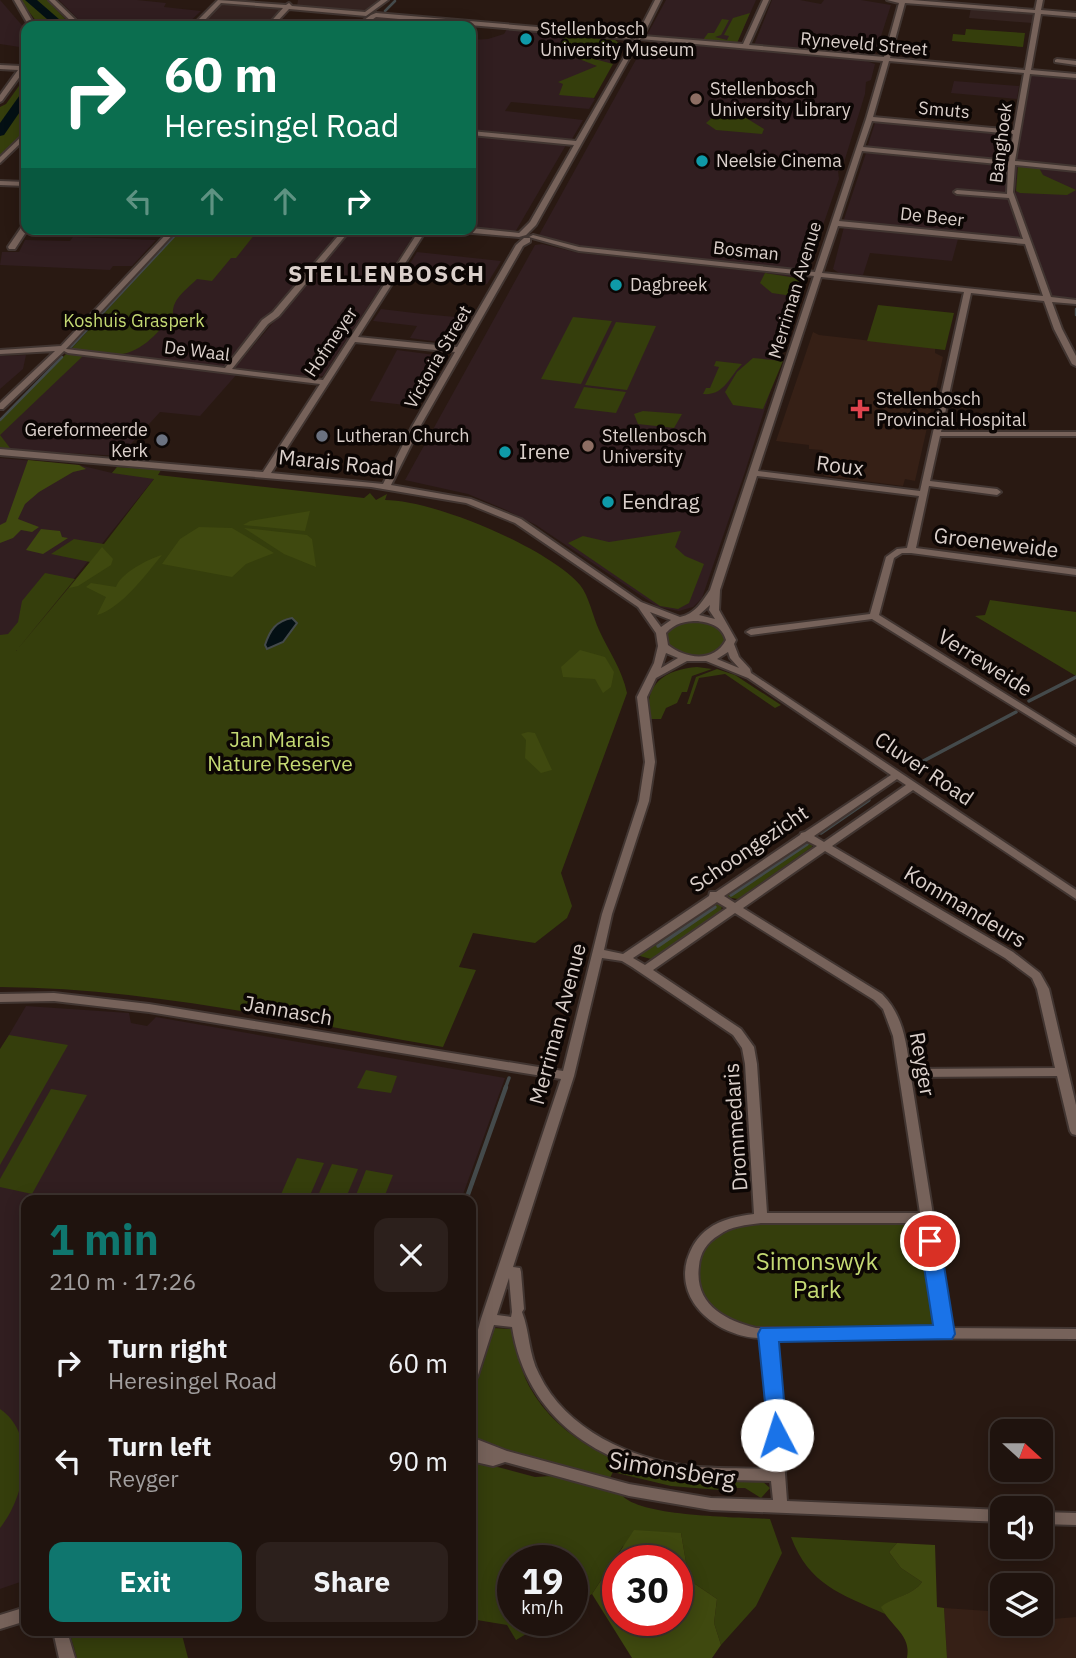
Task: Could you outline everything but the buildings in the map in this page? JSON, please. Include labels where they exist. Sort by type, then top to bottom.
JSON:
[{"type":"street","points":[[16,0],[29,21]]},
{"type":"street","points":[[52,0],[74,21]]},
{"type":"street","points":[[274,21],[293,0]]},
{"type":"street","name":"Victoria Street","points":[[386,486],[459,350],[526,237],[658,0]]},
{"type":"street","points":[[745,47],[765,0]]},
{"type":"street","points":[[890,0],[1076,15]]},
{"type":"street","name":"Banghoek","points":[[1040,0],[1011,163],[1011,196],[1063,342],[1076,364]]},
{"type":"street","points":[[200,21],[220,1]]},
{"type":"street","name":"Ryneveld Street","points":[[220,1],[427,21]]},
{"type":"street","name":"Merriman Avenue","points":[[661,633],[668,625],[702,609],[715,590],[869,119],[903,1]]},
{"type":"street","points":[[369,16],[382,2]]},
{"type":"street","name":"Ryneveld Street","points":[[476,25],[1076,76]]},
{"type":"street","points":[[1057,61],[1076,63]]},
{"type":"street","points":[[0,67],[21,66]]},
{"type":"street","points":[[0,100],[21,71]]},
{"type":"street","name":"Smuts","points":[[869,119],[1017,132]]},
{"type":"street","points":[[476,133],[577,143]]},
{"type":"street","points":[[0,161],[21,139]]},
{"type":"street","points":[[15,146],[21,146]]},
{"type":"street","points":[[858,149],[1076,169]]},
{"type":"street","points":[[0,183],[21,184]]},
{"type":"street","points":[[957,192],[1011,196]]},
{"type":"street","name":"De Beer","points":[[834,223],[1027,242]]},
{"type":"street","name":"Bosman","points":[[476,232],[526,237],[572,248],[1076,302]]},
{"type":"street","points":[[12,247],[21,235]]},
{"type":"street","points":[[0,407],[66,350],[170,235]]},
{"type":"street","points":[[227,370],[343,235]]},
{"type":"street","name":"Hofmeyer","points":[[266,474],[420,235]]},
{"type":"street","points":[[751,632],[874,615],[890,557],[900,551],[911,550],[968,291]]},
{"type":"street","points":[[352,339],[459,350]]},
{"type":"street","name":"De Waal","points":[[0,352],[66,350],[323,382]]},
{"type":"street","points":[[936,434],[1076,435]]},
{"type":"street","name":"Marais Road","points":[[0,452],[386,486],[468,501],[518,521],[638,604],[661,633]]},
{"type":"street","name":"Roux","points":[[753,473],[923,494]]},
{"type":"street","points":[[926,483],[997,492]]},
{"type":"street","name":"Groeneweide","points":[[911,550],[1076,572]]},
{"type":"street","points":[[715,590],[714,610],[725,627]]},
{"type":"street","name":"Marais Road","points":[[638,604],[685,619],[705,619],[725,627]]},
{"type":"street","name":"Verreweide","points":[[874,615],[1076,742]]},
{"type":"street","name":"Cluver Road","points":[[725,627],[731,636],[730,645],[735,657],[751,676]]},
{"type":"street","points":[[661,633],[663,646],[685,657],[706,658],[724,652],[730,645]]},
{"type":"street","name":"Merriman Avenue","points":[[476,1359],[568,1076],[607,914],[649,779],[649,741],[642,704],[663,646]]},
{"type":"street","points":[[649,680],[685,657]]},
{"type":"street","name":"Cluver Road","points":[[706,658],[751,676],[1076,895]]},
{"type":"street","name":"Schoongezicht","points":[[625,958],[714,895],[897,775]]},
{"type":"street","name":"Schoongezicht","points":[[645,970],[913,785]]},
{"type":"street","points":[[869,792],[886,803]]},
{"type":"street","name":"Kommandeurs","points":[[805,835],[1009,955],[1036,976],[1043,989],[1076,1131]]},
{"type":"street","name":"Reyger","points":[[714,895],[862,987],[888,1007],[894,1018],[945,1334]]},
{"type":"street","name":"Drommedaris","points":[[597,953],[625,958],[645,970],[729,1026],[748,1048],[761,1218]]},
{"type":"street","name":"Jannasch","points":[[2,1001],[54,997],[149,1008],[568,1076]]},
{"type":"street","points":[[905,1073],[1062,1072]]},
{"type":"street","points":[[926,1217],[761,1218],[737,1222],[710,1233],[695,1252],[691,1279],[697,1298],[707,1312],[721,1323],[768,1334],[1076,1334]]},
{"type":"street","name":"Simonsberg","points":[[504,1270],[514,1272],[517,1316],[526,1364],[541,1393],[565,1421],[610,1450],[677,1470],[777,1475]]},
{"type":"street","points":[[488,1319],[517,1316]]},
{"type":"street","points":[[768,1334],[780,1506]]},
{"type":"street","name":"Simonsberg","points":[[476,1445],[505,1456],[665,1497],[711,1504],[990,1515]]},
{"type":"street","name":"Simonsberg","points":[[476,1456],[493,1460],[505,1456]]},
{"type":"street","points":[[1053,1518],[1076,1519]]},
{"type":"street","points":[[0,1622],[21,1616]]},
{"type":"street","points":[[61,1636],[67,1658]]},
{"type":"shaded area","points":[[0,0],[21,24],[21,47],[0,44]]},
{"type":"shaded area","points":[[59,0],[137,0],[166,3],[164,7],[201,11],[190,21],[80,21]]},
{"type":"shaded area","points":[[298,0],[378,0],[362,12],[297,6]]},
{"type":"shaded area","points":[[666,0],[756,0],[737,43],[647,35]]},
{"type":"shaded area","points":[[772,0],[800,0],[821,4],[824,0],[861,0],[891,5],[875,55],[872,56],[754,45]]},
{"type":"shaded area","points":[[223,3],[282,8],[269,21],[206,21]]},
{"type":"shaded area","points":[[971,8],[1026,12],[1033,15],[1032,23],[969,18]]},
{"type":"shaded area","points":[[383,16],[436,21],[370,21]]},
{"type":"shaded area","points":[[507,29],[615,40],[621,45],[591,97],[595,99],[589,109],[511,102],[505,111],[583,120],[572,139],[476,130],[476,40],[504,34]]},
{"type":"shaded area","points":[[656,42],[863,60],[875,64],[871,80],[866,82],[865,94],[842,169],[838,171],[839,179],[809,266],[796,269],[580,246],[539,235],[644,45]]},
{"type":"shaded area","points":[[1038,74],[1076,79],[1076,167],[1016,160],[1031,76]]},
{"type":"shaded area","points":[[954,81],[1019,86],[1017,99],[951,93]]},
{"type":"shaded area","points":[[879,121],[1012,133],[1008,160],[867,148],[875,123]]},
{"type":"shaded area","points":[[476,136],[566,145],[514,234],[476,230]]},
{"type":"shaded area","points":[[866,153],[1006,166],[1006,192],[1020,236],[1014,239],[846,222],[844,219]]},
{"type":"shaded area","points":[[1021,166],[1076,171],[1076,300],[1057,298],[1049,293],[1017,203],[1014,177],[1015,168]]},
{"type":"shaded area","points":[[844,227],[958,239],[952,261],[870,253],[863,275],[839,273],[833,269]]},
{"type":"shaded area","points":[[176,235],[338,235],[226,368],[72,348]]},
{"type":"shaded area","points":[[347,235],[414,235],[323,376],[312,378],[234,369]]},
{"type":"shaded area","points":[[73,237],[156,240],[132,266],[113,266],[110,270],[0,265],[2,252],[19,252],[25,240],[70,241]]},
{"type":"shaded area","name":"Stellenbosch University","points":[[542,244],[579,253],[797,276],[805,281],[702,598],[693,607],[679,611],[658,607],[536,525],[468,494],[405,480],[535,245]]},
{"type":"shaded area","points":[[417,252],[501,261],[487,284],[403,275]]},
{"type":"shaded area","points":[[381,309],[466,318],[451,343],[431,341],[410,338],[417,326],[373,321]]},
{"type":"shaded area","name":"Stellenbosch Provincial Hospital","points":[[813,332],[819,335],[935,348],[935,353],[943,357],[915,481],[905,479],[903,486],[824,476],[827,464],[819,462],[823,450],[809,449],[809,445],[776,441]]},
{"type":"shaded area","points":[[397,350],[443,356],[414,406],[370,401]]},
{"type":"shaded area","points":[[67,353],[237,374],[200,416],[160,412],[120,456],[0,449],[0,421]]},
{"type":"shaded area","points":[[26,355],[23,369],[0,389],[0,356]]},
{"type":"shaded area","points":[[0,458],[79,465],[112,473],[117,467],[161,470],[16,651],[0,649]]},
{"type":"shaded area","points":[[292,618],[297,623],[283,642],[267,649],[265,645],[274,627]]},
{"type":"shaded area","points":[[26,1006],[129,1013],[131,1023],[147,1026],[156,1017],[505,1078],[463,1195],[21,1195],[21,1582],[0,1589],[0,1050]]},
{"type":"shaded area","points":[[944,1608],[990,1611],[990,1636],[1053,1636],[1053,1619],[1076,1617],[1076,1658],[947,1658]]},
{"type":"green space","points":[[20,0],[47,0],[67,21],[36,21]]},
{"type":"green space","points":[[750,13],[737,43],[703,40],[708,33],[714,33],[722,19],[729,20],[721,35],[715,37],[727,40],[729,36],[724,35],[733,18]]},
{"type":"green space","points":[[966,29],[1025,33],[1023,47],[952,41],[953,34],[965,35]]},
{"type":"green space","points":[[565,36],[615,40],[621,45],[612,60],[572,49],[566,54],[557,49]]},
{"type":"green space","points":[[574,57],[587,57],[613,64],[594,98],[559,95],[563,84],[558,82],[597,66]]},
{"type":"green space","points":[[21,83],[21,136],[0,157],[0,107],[6,104]]},
{"type":"green space","points":[[738,113],[764,129],[762,134],[716,130],[706,123],[713,117]]},
{"type":"green space","points":[[1018,166],[1039,168],[1043,175],[1076,190],[1067,195],[1020,193],[1016,191]]},
{"type":"green space","name":"Koshuis Grasperk","points":[[176,235],[254,235],[236,258],[231,258],[212,281],[197,279],[184,291],[177,299],[173,314],[141,347],[118,355],[90,353],[72,348]]},
{"type":"green space","points":[[765,273],[803,279],[799,297],[772,293],[760,283]]},
{"type":"green space","points":[[878,305],[954,313],[945,350],[867,341]]},
{"type":"green space","points":[[573,317],[612,321],[581,384],[541,379]]},
{"type":"green space","points":[[616,322],[656,326],[627,390],[585,385]]},
{"type":"green space","points":[[67,353],[84,355],[0,435],[0,421]]},
{"type":"green space","points":[[753,358],[783,361],[763,409],[733,405],[725,392],[737,372]]},
{"type":"green space","points":[[716,361],[742,364],[721,389],[703,394],[706,388],[710,388],[719,367],[714,366]]},
{"type":"green space","points":[[584,387],[626,392],[616,413],[574,408]]},
{"type":"green space","points":[[643,411],[682,414],[674,428],[638,424],[634,414]]},
{"type":"green space","points":[[0,435],[10,448],[0,449]]},
{"type":"green space","points":[[28,460],[79,465],[86,469],[73,472],[39,492],[25,504],[18,519],[39,527],[32,532],[21,530],[13,538],[0,543],[0,525],[6,522]]},
{"type":"green space","name":"Jan Marais Nature Reserve","points":[[117,467],[161,470],[158,475],[364,498],[370,493],[376,500],[387,494],[385,500],[432,508],[517,542],[564,571],[583,590],[627,693],[561,873],[572,906],[567,918],[535,943],[473,933],[459,967],[476,970],[443,1047],[167,1000],[112,993],[0,987],[0,635],[8,634],[18,622],[22,601],[45,573],[75,579],[16,651],[90,562],[51,554],[74,539],[104,544],[154,479],[112,473]]},
{"type":"green space","points":[[310,511],[305,531],[243,525],[250,521]]},
{"type":"green space","points":[[199,527],[232,528],[274,553],[246,564],[232,577],[162,564],[180,539]]},
{"type":"green space","points":[[244,528],[307,535],[312,539],[316,567],[284,554]]},
{"type":"green space","points":[[41,529],[60,531],[62,537],[68,538],[43,554],[26,550]]},
{"type":"green space","points":[[681,531],[675,547],[685,556],[704,564],[689,603],[678,609],[660,606],[568,543],[583,536],[609,542]]},
{"type":"green space","points":[[102,547],[113,559],[111,565],[78,586],[69,588]]},
{"type":"green space","points":[[162,555],[124,598],[97,615],[106,597],[86,587],[91,583],[116,587],[129,572]]},
{"type":"green space","points":[[990,600],[1076,612],[1076,676],[975,616],[985,615]]},
{"type":"green space","points":[[687,621],[712,624],[721,631],[726,642],[712,652],[697,656],[681,653],[666,644],[666,632]]},
{"type":"green space","points":[[580,650],[605,657],[614,672],[611,687],[603,693],[595,679],[563,677],[561,667]]},
{"type":"green space","points":[[697,667],[712,669],[692,676],[687,692],[682,692],[677,703],[666,708],[661,719],[651,719],[650,697],[659,681],[675,671]]},
{"type":"green space","points":[[717,669],[735,675],[781,705],[775,708],[725,674],[699,678],[690,704],[687,704],[696,677]]},
{"type":"green space","points":[[535,733],[552,770],[541,773],[525,758],[526,740],[521,734]]},
{"type":"green space","points":[[804,839],[813,843],[812,847],[738,899],[726,897],[725,893]]},
{"type":"green space","points":[[716,902],[722,906],[721,911],[651,959],[640,956],[639,953]]},
{"type":"green space","points":[[9,1035],[68,1045],[0,1165],[0,1049]]},
{"type":"green space","points":[[366,1070],[397,1076],[391,1093],[357,1088]]},
{"type":"green space","points":[[51,1089],[87,1095],[32,1194],[0,1187],[0,1179]]},
{"type":"green space","points":[[297,1158],[324,1163],[310,1195],[281,1195]]},
{"type":"green space","points":[[332,1164],[358,1169],[347,1195],[318,1195]]},
{"type":"green space","points":[[366,1170],[393,1175],[385,1195],[356,1195]]},
{"type":"green space","name":"Simonswyk Park","points":[[763,1223],[911,1224],[920,1228],[937,1318],[935,1324],[929,1327],[764,1328],[722,1315],[708,1304],[702,1294],[698,1272],[704,1251],[711,1241],[721,1234]]},
{"type":"green space","points":[[493,1328],[511,1329],[529,1386],[542,1406],[577,1438],[618,1460],[641,1468],[696,1478],[762,1481],[770,1488],[761,1498],[745,1488],[735,1488],[732,1491],[671,1486],[613,1472],[610,1478],[476,1441],[476,1381]]},
{"type":"green space","points":[[0,1409],[12,1420],[20,1434],[21,1484],[9,1515],[0,1528]]},
{"type":"green space","points":[[476,1461],[535,1477],[552,1476],[622,1495],[648,1508],[668,1512],[770,1519],[782,1553],[756,1606],[721,1645],[714,1623],[717,1599],[693,1583],[693,1545],[683,1545],[681,1533],[627,1545],[602,1545],[602,1579],[588,1596],[588,1545],[497,1545],[497,1623],[476,1620]]},
{"type":"green space","points":[[634,1530],[681,1533],[683,1545],[624,1545]]},
{"type":"green space","points":[[791,1537],[897,1543],[889,1552],[901,1568],[922,1582],[918,1587],[882,1607],[885,1614],[841,1594],[817,1577],[798,1553]]},
{"type":"green space","points":[[897,1543],[935,1545],[937,1607],[944,1608],[947,1658],[907,1658],[908,1650],[903,1637],[881,1607],[918,1587],[922,1582],[901,1568],[889,1552]]},
{"type":"green space","points":[[602,1579],[602,1610],[592,1594]]},
{"type":"green space","points":[[693,1583],[717,1599],[714,1623],[721,1645],[712,1658],[632,1658],[618,1636],[693,1636]]},
{"type":"green space","points":[[70,1636],[182,1636],[188,1658],[77,1658]]},
{"type":"waterway","points":[[30,0],[55,21]]},
{"type":"waterway","points":[[385,11],[395,1]]},
{"type":"waterway","points":[[0,132],[21,102]]},
{"type":"waterway","points":[[71,347],[175,235]]},
{"type":"waterway","points":[[1076,309],[1076,315]]},
{"type":"waterway","points":[[0,420],[62,357]]},
{"type":"waterway","points":[[1029,701],[1076,677]]},
{"type":"waterway","points":[[914,766],[1016,712]]},
{"type":"waterway","points":[[821,833],[869,800]]},
{"type":"waterway","points":[[731,895],[807,844]]},
{"type":"waterway","points":[[658,946],[715,907]]},
{"type":"waterway","points":[[505,1089],[509,1078]]},
{"type":"waterway","points":[[468,1195],[506,1087]]},
{"type":"place","name":"Stellenbosch University Museum","points":[[526,39]]},
{"type":"place","name":"Stellenbosch University Library","points":[[696,99]]},
{"type":"place","name":"Neelsie Cinema","points":[[702,161]]},
{"type":"place","name":"Dagbreek","points":[[616,285]]},
{"type":"place","name":"Stellenbosch Provincial Hospital","points":[[860,409]]},
{"type":"place","name":"Lutheran Church","points":[[322,436]]},
{"type":"place","name":"Gereformeerde Kerk","points":[[162,440]]},
{"type":"place","name":"Stellenbosch University","points":[[588,446]]},
{"type":"place","name":"Irene","points":[[505,452]]},
{"type":"place","name":"Eendrag","points":[[608,502]]},
{"type":"district","name":"STELLENBOSCH","points":[[387,274]]},
{"type":"route","points":[[777,1435],[768,1334],[945,1334],[930,1241]]}]
